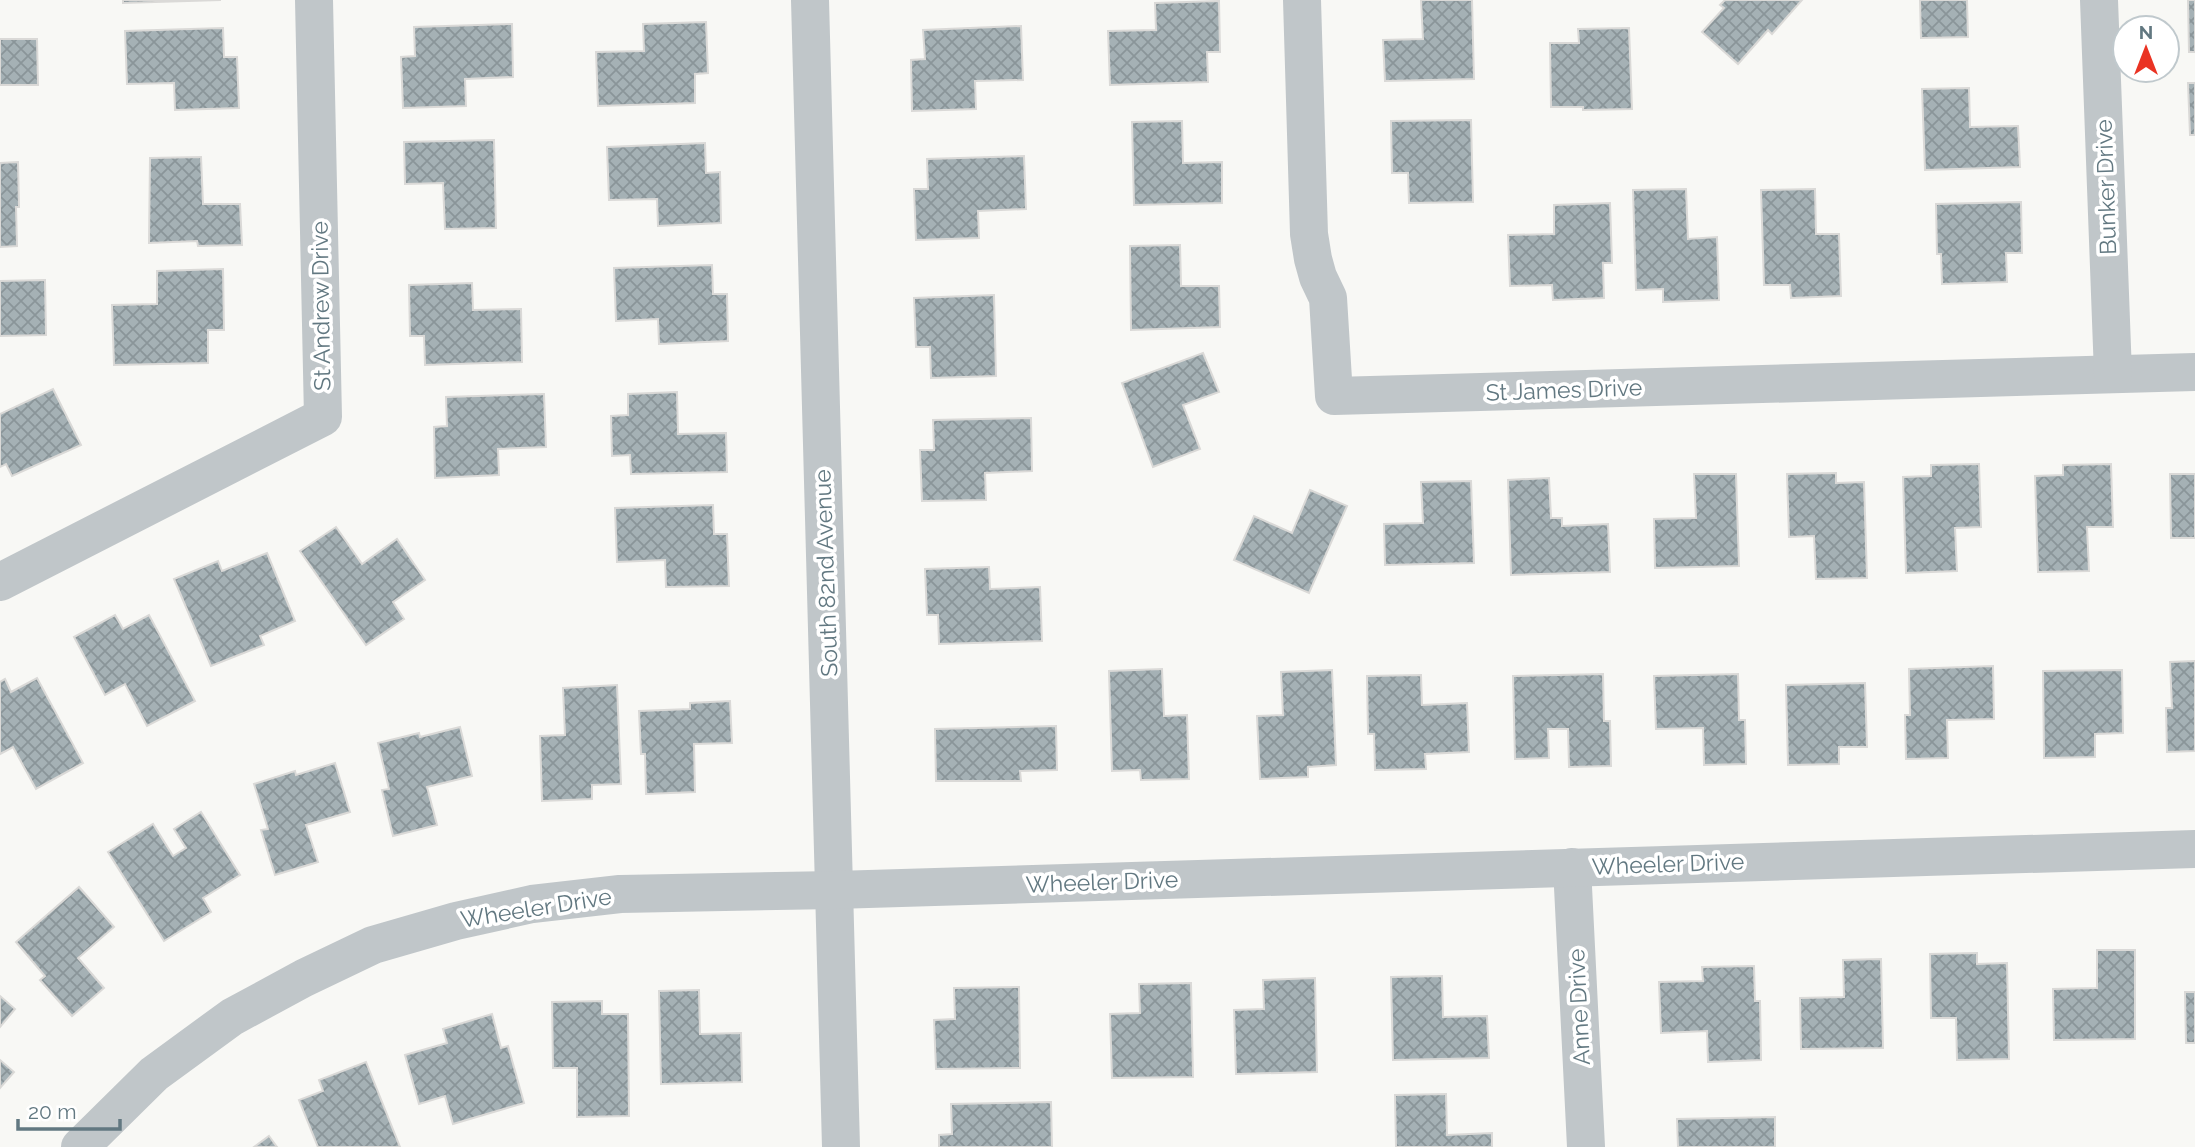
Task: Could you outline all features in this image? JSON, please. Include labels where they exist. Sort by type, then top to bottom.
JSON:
[{"type":"street","name":"St Andrew Drive","points":[[0,582],[323,417],[314,0]]},
{"type":"street","name":"South 82nd Avenue","points":[[810,0],[841,1147]]},
{"type":"street","name":"St James Drive","points":[[1302,0],[1309,234],[1318,277],[1328,298],[1334,396],[2195,372]]},
{"type":"street","name":"Bunker Drive","points":[[2099,0],[2113,374]]},
{"type":"street","name":"Wheeler Drive","points":[[80,1147],[155,1074],[232,1017],[304,978],[373,945],[456,921],[531,904],[620,894],[835,890],[2195,849]]},
{"type":"street","name":"Anne Drive","points":[[1572,867],[1586,1147]]},
{"type":"building","points":[[123,0],[221,0],[123,3]]},
{"type":"building","points":[[1421,0],[1472,0],[1474,79],[1385,81],[1383,40],[1423,39]]},
{"type":"building","points":[[1725,0],[1802,0],[1772,34],[1768,30],[1738,64],[1702,32],[1724,8],[1720,5]]},
{"type":"building","points":[[1920,0],[1967,0],[1968,37],[1921,38]]},
{"type":"building","points":[[2188,0],[2195,0],[2195,52],[2189,52]]},
{"type":"building","points":[[1219,1],[1220,52],[1207,52],[1208,82],[1110,85],[1108,31],[1156,30],[1155,3]]},
{"type":"building","points":[[706,22],[708,73],[695,74],[695,103],[598,106],[596,52],[644,51],[643,24]]},
{"type":"building","points":[[512,24],[513,77],[465,79],[466,106],[403,108],[401,57],[415,56],[414,27]]},
{"type":"building","points":[[1021,26],[1023,80],[975,81],[976,109],[912,111],[911,60],[925,59],[923,30]]},
{"type":"building","points":[[223,28],[224,57],[237,57],[239,108],[175,110],[174,83],[127,84],[125,31]]},
{"type":"building","points":[[1629,28],[1632,109],[1583,110],[1583,107],[1551,107],[1550,43],[1579,43],[1578,29]]},
{"type":"building","points":[[0,39],[37,39],[38,85],[0,85]]},
{"type":"building","points":[[2188,83],[2195,83],[2195,135],[2190,135]]},
{"type":"building","points":[[1969,88],[1970,127],[2018,126],[2020,167],[1925,170],[1922,89]]},
{"type":"building","points":[[1471,120],[1473,202],[1409,203],[1408,173],[1392,173],[1391,121]]},
{"type":"building","points":[[1182,121],[1183,163],[1222,162],[1222,203],[1134,205],[1132,122]]},
{"type":"building","points":[[494,140],[496,228],[445,229],[443,183],[405,184],[404,142]]},
{"type":"building","points":[[705,143],[706,173],[720,172],[721,223],[658,226],[657,199],[609,200],[607,147]]},
{"type":"building","points":[[1024,156],[1026,209],[978,211],[979,238],[916,240],[914,189],[928,189],[927,159]]},
{"type":"building","points":[[201,157],[203,204],[240,204],[242,245],[198,246],[197,241],[149,243],[150,158]]},
{"type":"building","points":[[18,162],[17,246],[0,247],[0,163]]},
{"type":"building","points":[[1686,189],[1688,239],[1717,237],[1719,300],[1663,302],[1663,289],[1636,290],[1633,190]]},
{"type":"building","points":[[1815,189],[1816,234],[1839,234],[1841,296],[1791,298],[1790,285],[1764,285],[1761,190]]},
{"type":"building","points":[[2021,202],[2022,253],[2006,253],[2007,282],[1942,284],[1941,254],[1937,254],[1936,204]]},
{"type":"building","points":[[1610,203],[1612,263],[1603,263],[1604,298],[1553,300],[1552,285],[1510,286],[1508,235],[1554,234],[1554,205]]},
{"type":"building","points":[[1180,245],[1181,286],[1219,286],[1220,327],[1131,330],[1130,246]]},
{"type":"building","points":[[712,265],[713,294],[727,294],[728,341],[659,344],[658,319],[616,321],[614,268]]},
{"type":"building","points":[[223,269],[224,330],[208,330],[208,363],[114,365],[112,305],[157,304],[157,271]]},
{"type":"building","points":[[45,280],[46,335],[0,336],[0,281]]},
{"type":"building","points":[[472,283],[473,310],[521,309],[522,362],[425,365],[424,336],[410,336],[409,285]]},
{"type":"building","points":[[994,295],[996,376],[931,378],[930,347],[916,347],[914,298]]},
{"type":"building","points":[[1203,353],[1219,392],[1183,405],[1200,449],[1153,467],[1122,383]]},
{"type":"building","points":[[53,389],[81,445],[12,476],[6,464],[0,467],[0,414]]},
{"type":"building","points":[[677,392],[678,434],[726,433],[727,472],[631,474],[630,455],[612,456],[611,416],[628,415],[628,394]]},
{"type":"building","points":[[544,394],[546,447],[498,449],[499,475],[435,478],[434,427],[447,426],[446,397]]},
{"type":"building","points":[[1031,418],[1032,471],[985,473],[986,500],[922,501],[920,450],[934,450],[933,420]]},
{"type":"building","points":[[1979,464],[1981,527],[1955,528],[1957,571],[1906,573],[1903,477],[1931,476],[1931,465]]},
{"type":"building","points":[[2111,464],[2113,527],[2087,527],[2089,571],[2038,572],[2035,476],[2063,475],[2063,465]]},
{"type":"building","points":[[1836,473],[1836,483],[1864,482],[1867,578],[1816,579],[1814,536],[1789,537],[1787,474]]},
{"type":"building","points":[[1694,474],[1736,474],[1739,566],[1655,568],[1654,519],[1696,518]]},
{"type":"building","points":[[2170,474],[2195,474],[2195,538],[2171,538]]},
{"type":"building","points":[[1549,478],[1551,518],[1562,518],[1562,526],[1608,524],[1610,572],[1511,575],[1508,480]]},
{"type":"building","points":[[1471,481],[1474,563],[1385,565],[1384,524],[1423,523],[1421,482]]},
{"type":"building","points":[[1310,490],[1347,506],[1309,593],[1234,560],[1254,516],[1292,533]]},
{"type":"building","points":[[713,505],[714,534],[727,534],[729,586],[666,587],[665,560],[617,562],[615,508]]},
{"type":"building","points":[[336,527],[362,564],[397,539],[425,580],[393,602],[404,619],[366,645],[300,551]]},
{"type":"building","points":[[267,553],[295,621],[260,636],[264,645],[211,666],[174,579],[218,561],[222,571]]},
{"type":"building","points":[[989,567],[990,589],[1040,587],[1042,641],[939,644],[938,615],[927,615],[925,569]]},
{"type":"building","points":[[115,615],[123,629],[149,615],[195,701],[147,726],[125,684],[105,695],[74,637]]},
{"type":"building","points":[[2195,661],[2195,751],[2167,752],[2166,708],[2172,708],[2170,662]]},
{"type":"building","points":[[1993,666],[1994,719],[1947,720],[1948,758],[1906,759],[1905,715],[1910,715],[1909,669]]},
{"type":"building","points":[[1162,669],[1164,716],[1187,715],[1189,779],[1141,780],[1140,770],[1112,771],[1109,671]]},
{"type":"building","points":[[1332,670],[1336,765],[1308,767],[1308,777],[1260,779],[1257,716],[1283,715],[1281,672]]},
{"type":"building","points":[[2122,670],[2123,733],[2095,734],[2095,757],[2044,758],[2043,671]]},
{"type":"building","points":[[1603,674],[1604,721],[1610,721],[1611,766],[1569,767],[1568,729],[1548,729],[1549,758],[1515,759],[1513,676]]},
{"type":"building","points":[[1738,674],[1739,720],[1745,720],[1746,764],[1704,765],[1703,728],[1656,729],[1654,676]]},
{"type":"building","points":[[1421,675],[1422,705],[1467,703],[1469,752],[1425,754],[1426,769],[1375,770],[1374,734],[1368,734],[1367,676]]},
{"type":"building","points":[[37,678],[83,763],[36,789],[13,747],[0,754],[0,682],[5,679],[11,692]]},
{"type":"building","points":[[1865,683],[1867,747],[1839,747],[1839,764],[1788,765],[1786,685]]},
{"type":"building","points":[[617,685],[621,784],[592,785],[592,799],[542,801],[540,736],[565,735],[563,688]]},
{"type":"building","points":[[730,701],[732,743],[694,744],[695,792],[646,794],[645,754],[641,754],[639,711],[690,709],[690,703]]},
{"type":"building","points":[[1056,726],[1057,770],[1020,771],[1021,781],[936,781],[935,729]]},
{"type":"building","points":[[460,727],[472,776],[427,787],[437,825],[393,836],[382,790],[389,789],[378,743],[419,733],[420,737]]},
{"type":"building","points":[[335,763],[350,812],[306,825],[318,862],[275,875],[261,830],[268,829],[254,784],[295,771],[296,775]]},
{"type":"building","points":[[201,812],[240,875],[203,898],[211,912],[164,941],[108,852],[153,824],[173,856],[186,848],[174,829]]},
{"type":"building","points":[[79,887],[114,927],[78,958],[104,988],[72,1016],[40,980],[45,976],[16,942]]},
{"type":"building","points":[[2097,950],[2135,950],[2135,1039],[2054,1040],[2053,989],[2097,988]]},
{"type":"building","points":[[1977,953],[1977,964],[2007,963],[2009,1059],[1957,1060],[1956,1018],[1931,1018],[1930,954]]},
{"type":"building","points":[[1881,959],[1883,1048],[1801,1049],[1800,998],[1844,997],[1843,960]]},
{"type":"building","points":[[1754,966],[1755,1001],[1760,1001],[1761,1060],[1708,1062],[1707,1031],[1661,1033],[1659,982],[1703,981],[1702,967]]},
{"type":"building","points":[[1442,976],[1443,1017],[1487,1016],[1489,1058],[1393,1060],[1391,977]]},
{"type":"building","points":[[1315,978],[1317,1072],[1236,1074],[1234,1010],[1264,1009],[1263,980]]},
{"type":"building","points":[[1191,983],[1193,1077],[1112,1078],[1110,1014],[1140,1013],[1139,984]]},
{"type":"building","points":[[1019,987],[1020,1068],[936,1069],[934,1020],[955,1019],[954,988]]},
{"type":"building","points":[[699,990],[700,1034],[741,1033],[742,1082],[661,1084],[659,991]]},
{"type":"building","points":[[2185,992],[2195,992],[2195,1043],[2186,1043]]},
{"type":"building","points":[[0,996],[15,1009],[0,1027]]},
{"type":"building","points":[[602,1001],[602,1014],[628,1014],[629,1116],[577,1117],[577,1068],[553,1068],[552,1002]]},
{"type":"building","points":[[492,1014],[501,1048],[508,1046],[524,1103],[453,1124],[445,1096],[419,1104],[405,1055],[447,1043],[443,1029]]},
{"type":"building","points":[[0,1060],[14,1072],[0,1088]]},
{"type":"building","points":[[366,1062],[400,1147],[318,1147],[299,1100],[323,1091],[319,1080]]},
{"type":"building","points":[[1446,1094],[1447,1135],[1492,1133],[1492,1147],[1396,1147],[1395,1095]]},
{"type":"building","points":[[1051,1102],[1052,1147],[939,1147],[939,1135],[952,1134],[951,1104]]},
{"type":"building","points":[[1775,1117],[1775,1147],[1678,1147],[1677,1119]]},
{"type":"building","points":[[269,1136],[277,1147],[254,1147]]}]
